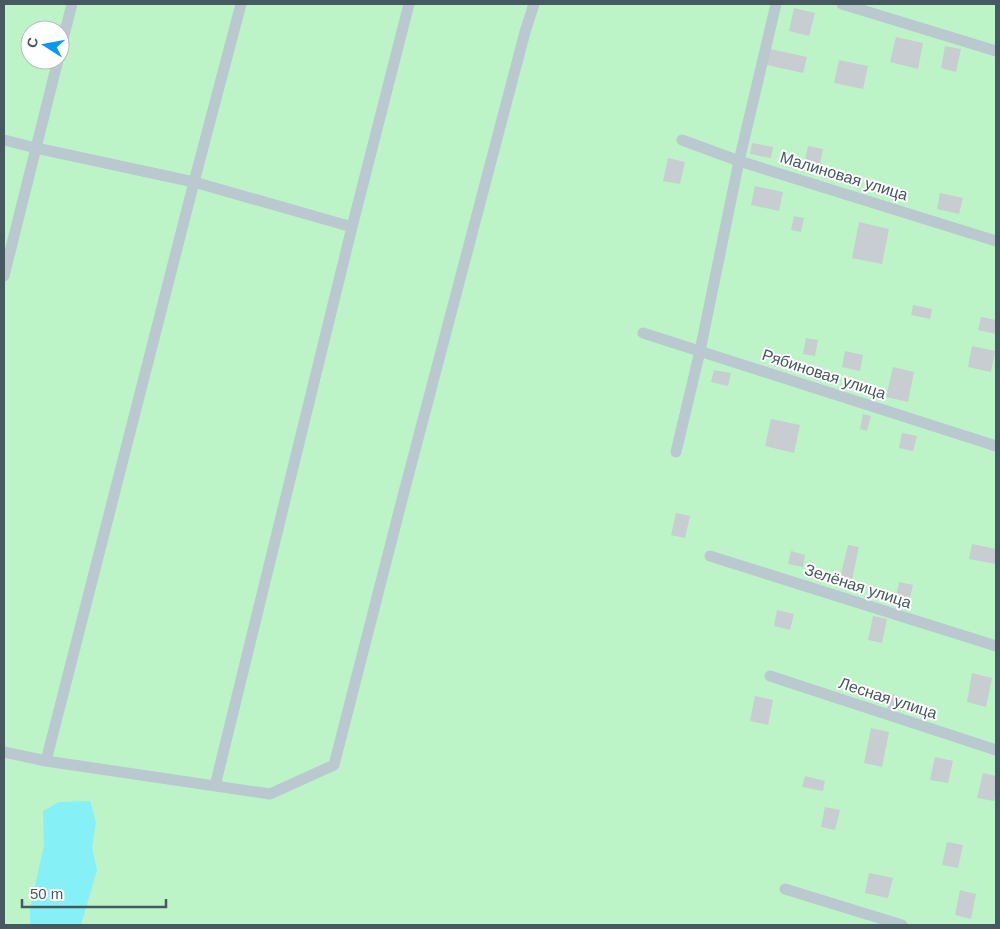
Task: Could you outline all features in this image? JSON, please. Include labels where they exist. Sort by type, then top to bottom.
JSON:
[{"type":"lane","points":[[68,20],[72,4]]},
{"type":"lane","points":[[46,760],[241,4]]},
{"type":"lane","points":[[215,786],[352,227],[409,4]]},
{"type":"lane","points":[[4,752],[270,794],[334,766],[404,492],[534,4]]},
{"type":"lane","points":[[676,452],[700,351],[738,161],[776,4]]},
{"type":"lane","points":[[842,4],[996,51]]},
{"type":"lane","points":[[4,276],[56,70]]},
{"type":"lane","points":[[4,140],[194,182],[352,227]]},
{"type":"lane","name":"Малиновая улица","points":[[682,140],[738,161],[996,241]]},
{"type":"lane","name":"Рябиновая улица","points":[[643,333],[996,446]]},
{"type":"lane","name":"Зелёная улица","points":[[710,556],[996,646]]},
{"type":"lane","name":"Лесная улица","points":[[770,676],[996,750]]},
{"type":"lane","points":[[785,889],[902,925]]},
{"type":"green space","points":[[4,4],[996,4],[996,925],[4,925]]},
{"type":"water","points":[[90,801],[96,822],[92,848],[97,870],[81,925],[30,925],[30,909],[44,845],[43,811],[59,802]]},
{"type":"building","points":[[794,8],[815,13],[809,36],[789,31]]},
{"type":"building","points":[[896,37],[923,43],[918,69],[890,62]]},
{"type":"building","points":[[945,46],[961,49],[956,72],[941,68]]},
{"type":"building","points":[[770,49],[807,57],[803,73],[767,65]]},
{"type":"building","points":[[839,60],[868,66],[863,89],[834,83]]},
{"type":"building","points":[[752,143],[773,147],[771,158],[750,154]]},
{"type":"building","points":[[808,146],[823,149],[818,173],[803,170]]},
{"type":"building","points":[[668,158],[685,162],[680,184],[663,181]]},
{"type":"building","points":[[755,186],[783,192],[779,211],[751,205]]},
{"type":"building","points":[[940,193],[963,198],[959,214],[937,209]]},
{"type":"building","points":[[794,216],[804,218],[801,232],[791,230]]},
{"type":"building","points":[[859,222],[889,229],[882,264],[852,258]]},
{"type":"building","points":[[913,305],[932,309],[930,319],[911,315]]},
{"type":"building","points":[[981,317],[996,320],[996,334],[978,330]]},
{"type":"building","points":[[806,338],[818,340],[815,356],[803,354]]},
{"type":"building","points":[[972,346],[995,351],[991,372],[968,367]]},
{"type":"building","points":[[845,351],[863,355],[860,371],[842,367]]},
{"type":"building","points":[[893,367],[914,372],[908,402],[886,397]]},
{"type":"building","points":[[714,370],[731,373],[728,386],[711,382]]},
{"type":"building","points":[[863,414],[871,416],[867,431],[860,429]]},
{"type":"building","points":[[771,419],[800,425],[794,453],[765,446]]},
{"type":"building","points":[[902,433],[917,436],[913,451],[899,448]]},
{"type":"building","points":[[676,513],[690,516],[685,538],[671,535]]},
{"type":"building","points":[[972,544],[996,549],[996,564],[969,559]]},
{"type":"building","points":[[848,545],[859,547],[851,584],[839,582]]},
{"type":"building","points":[[791,551],[805,555],[803,567],[788,564]]},
{"type":"building","points":[[899,582],[913,585],[908,606],[895,603]]},
{"type":"building","points":[[777,610],[794,614],[790,630],[774,626]]},
{"type":"building","points":[[873,616],[887,619],[882,643],[868,640]]},
{"type":"building","points":[[972,673],[992,678],[986,707],[967,702]]},
{"type":"building","points":[[891,694],[899,696],[896,711],[887,709]]},
{"type":"building","points":[[755,696],[773,700],[768,725],[750,721]]},
{"type":"building","points":[[871,728],[889,732],[882,767],[864,763]]},
{"type":"building","points":[[935,757],[953,761],[948,783],[930,780]]},
{"type":"building","points":[[983,773],[996,776],[994,801],[977,798]]},
{"type":"building","points":[[805,776],[825,781],[823,791],[802,787]]},
{"type":"building","points":[[825,807],[840,810],[835,830],[821,827]]},
{"type":"building","points":[[947,842],[963,845],[958,868],[942,865]]},
{"type":"building","points":[[869,873],[893,878],[888,898],[865,893]]},
{"type":"building","points":[[960,890],[976,894],[971,919],[955,915]]}]
